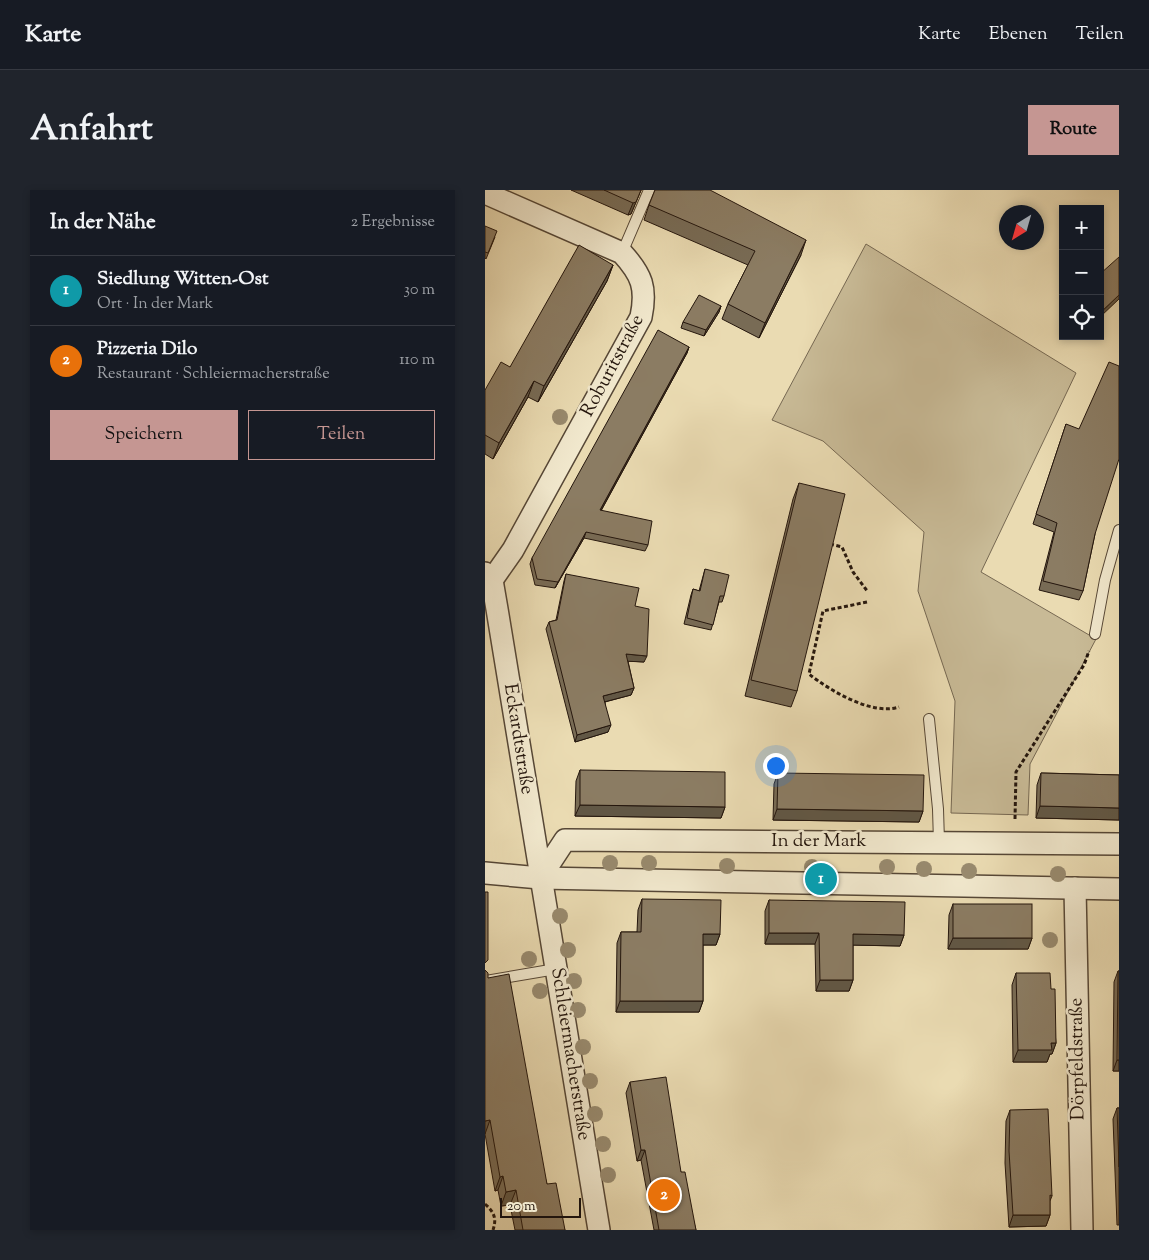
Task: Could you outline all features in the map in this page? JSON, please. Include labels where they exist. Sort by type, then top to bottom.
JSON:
[{"type":"street","name":"Roburitstraße","points":[[485,194],[621,253],[632,264],[646,296],[641,317],[513,550],[488,576]]},
{"type":"street","name":"Eckardtstraße","points":[[488,576],[540,878]]},
{"type":"street","name":"In der Mark","points":[[540,878],[565,840],[1119,844]]},
{"type":"street","points":[[485,873],[540,878],[1119,889]]},
{"type":"street","name":"Schleiermacherstraße","points":[[540,878],[599,1230]]},
{"type":"street","name":"Dörpfeldstraße","points":[[1075,888],[1082,1230]]},
{"type":"lane","points":[[621,253],[649,190]]},
{"type":"lane","points":[[1095,634],[1105,580],[1119,530]]},
{"type":"lane","points":[[929,719],[938,809],[939,842]]},
{"type":"lane","points":[[485,981],[556,969]]},
{"type":"path","points":[[830,544],[842,548],[853,572],[868,592]]},
{"type":"path","points":[[867,602],[823,611],[809,674],[832,690],[857,702],[892,709],[899,707]]},
{"type":"path","points":[[1015,807],[1016,772],[1084,665],[1095,634]]},
{"type":"path","points":[[485,1204],[493,1211],[495,1222],[493,1230]]},
{"type":"shaded area","points":[[866,244],[1076,373],[981,572],[1096,639],[1030,764],[1028,815],[951,813],[955,701],[918,591],[924,532],[823,441],[772,420]]},
{"type":"building","points":[[604,190],[641,190],[636,202],[633,203]]},
{"type":"building","points":[[655,190],[710,190],[806,240],[765,323],[728,304],[755,251],[649,205]]},
{"type":"building","points":[[485,226],[497,231],[488,253],[485,252]]},
{"type":"building","points":[[579,245],[613,265],[544,386],[534,381],[499,443],[485,435],[485,390],[501,362],[510,367]]},
{"type":"building","points":[[1119,257],[1119,295],[1104,309],[1104,295],[1104,270]]},
{"type":"building","points":[[699,295],[721,306],[706,330],[683,322]]},
{"type":"building","points":[[658,330],[689,347],[600,510],[652,521],[648,545],[586,532],[558,582],[537,579],[532,558]]},
{"type":"building","points":[[1109,362],[1119,366],[1119,459],[1095,534],[1083,591],[1043,581],[1057,523],[1036,514],[1066,424],[1079,429]]},
{"type":"building","points":[[799,483],[845,494],[797,691],[751,680]]},
{"type":"building","points":[[705,569],[729,575],[724,596],[720,596],[713,625],[687,618],[693,589],[700,591]]},
{"type":"building","points":[[566,574],[639,588],[635,606],[649,609],[647,656],[626,654],[634,688],[603,696],[611,725],[577,735],[549,622],[557,620]]},
{"type":"building","points":[[580,770],[725,772],[725,807],[580,805]]},
{"type":"building","points":[[778,773],[924,775],[923,811],[777,809]]},
{"type":"building","points":[[1041,773],[1119,775],[1119,808],[1040,806]]},
{"type":"building","points":[[485,892],[488,892],[488,960],[485,963]]},
{"type":"building","points":[[642,899],[721,900],[720,934],[703,934],[703,1001],[620,1001],[621,932],[641,932]]},
{"type":"building","points":[[769,900],[905,902],[904,935],[853,934],[853,980],[820,980],[819,933],[769,933]]},
{"type":"building","points":[[953,904],[1032,904],[1032,938],[953,938]]},
{"type":"building","points":[[485,970],[488,973],[488,978],[509,974],[547,1184],[556,1183],[565,1230],[523,1230],[516,1190],[506,1192],[503,1176],[500,1177],[490,1120],[485,1121]]},
{"type":"building","points":[[1118,971],[1119,1060],[1117,1060]]},
{"type":"building","points":[[1016,973],[1050,973],[1051,989],[1055,989],[1056,1043],[1051,1043],[1052,1050],[1018,1050]]},
{"type":"building","points":[[666,1077],[681,1172],[685,1172],[696,1230],[659,1230],[645,1150],[641,1150],[630,1082]]},
{"type":"building","points":[[1117,1108],[1119,1108],[1119,1167]]},
{"type":"building","points":[[1048,1109],[1052,1196],[1050,1195],[1050,1215],[1013,1215],[1009,1151],[1010,1110]]},
{"type":"place","name":"Siedlung Witten-Ost","points":[[821,879]]},
{"type":"place","name":"Pizzeria Dilo","points":[[664,1195]]}]
